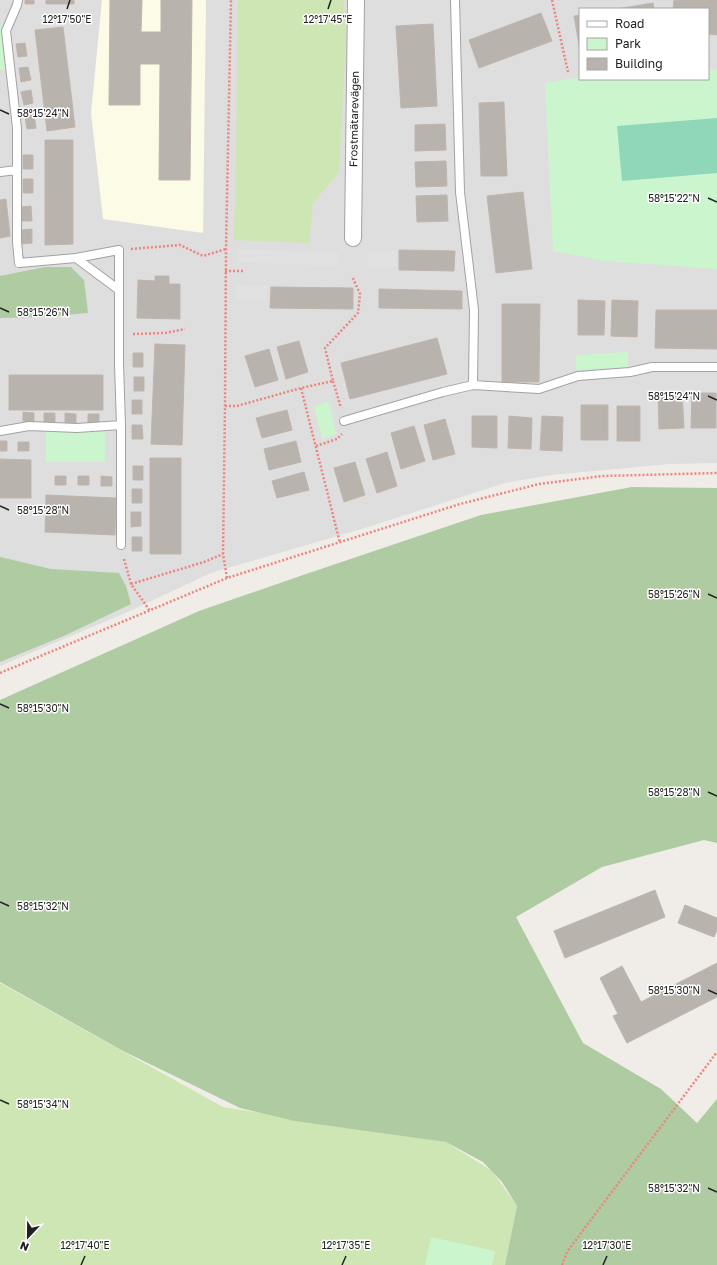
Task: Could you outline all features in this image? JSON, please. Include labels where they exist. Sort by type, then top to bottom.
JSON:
[{"type":"street","name":"Frostmätarevägen","points":[[353,238],[356,0]]},
{"type":"lane","points":[[18,0],[18,6],[6,30],[17,128],[17,242],[19,263],[76,258],[119,250],[121,545]]},
{"type":"lane","points":[[456,0],[460,192],[474,310],[473,385]]},
{"type":"lane","points":[[0,172],[17,170]]},
{"type":"lane","points":[[76,258],[119,290]]},
{"type":"lane","points":[[344,421],[443,392],[473,385],[539,389],[578,376],[630,372],[652,367],[717,367]]},
{"type":"lane","points":[[0,431],[29,426],[77,428],[121,425]]},
{"type":"path","points":[[227,578],[223,554],[230,0]]},
{"type":"path","points":[[552,0],[568,72]]},
{"type":"path","points":[[119,250],[180,245],[203,256],[226,248]]},
{"type":"path","points":[[226,271],[243,271]]},
{"type":"path","points":[[225,406],[236,406],[301,388],[333,381],[325,348],[358,314],[360,294],[352,276]]},
{"type":"path","points":[[119,334],[165,333],[185,329]]},
{"type":"path","points":[[301,388],[340,543]]},
{"type":"path","points":[[0,673],[227,578],[460,504],[539,484],[602,476],[717,473]]},
{"type":"path","points":[[121,545],[127,574],[131,584],[150,611]]},
{"type":"path","points":[[131,584],[204,562],[223,554]]},
{"type":"path","points":[[562,1265],[567,1252],[717,1052]]},
{"type":"shaded area","points":[[0,0],[717,0],[717,463],[670,464],[551,475],[505,483],[368,527],[211,573],[130,611],[0,666]]},
{"type":"shaded area","points":[[102,0],[206,0],[203,233],[103,219],[91,113]]},
{"type":"shaded area","points":[[238,249],[338,253],[337,266],[238,262]]},
{"type":"shaded area","points":[[368,251],[396,251],[396,268],[368,267]]},
{"type":"shaded area","points":[[237,285],[267,286],[266,301],[236,300]]},
{"type":"green space","points":[[238,0],[344,0],[346,40],[339,172],[313,203],[309,243],[234,240]]},
{"type":"green space","points":[[0,22],[5,69],[0,70]]},
{"type":"green space","points":[[709,69],[717,70],[717,269],[605,261],[553,251],[545,83],[579,77],[579,80],[709,80]]},
{"type":"green space","points":[[717,118],[717,173],[622,181],[617,126]]},
{"type":"green space","points":[[45,267],[71,267],[84,280],[88,313],[42,317],[0,318],[0,276]]},
{"type":"green space","points":[[628,352],[628,367],[576,370],[576,355]]},
{"type":"green space","points":[[329,402],[336,434],[322,439],[314,406]]},
{"type":"green space","points":[[46,431],[105,431],[105,462],[46,462]]},
{"type":"green space","points":[[632,487],[717,488],[717,843],[704,840],[602,867],[516,917],[583,1043],[661,1089],[697,1123],[717,1099],[717,1265],[505,1265],[517,1206],[502,1182],[483,1162],[446,1142],[295,1121],[240,1108],[123,1051],[0,982],[0,700],[199,611],[481,515]]},
{"type":"green space","points":[[0,557],[51,569],[119,573],[126,586],[131,604],[66,635],[0,662]]},
{"type":"green space","points":[[0,983],[223,1107],[446,1142],[492,1171],[517,1206],[505,1265],[0,1265]]},
{"type":"green space","points":[[431,1237],[495,1251],[492,1265],[425,1265]]},
{"type":"building","points":[[25,0],[34,0],[34,4],[25,4]]},
{"type":"building","points":[[46,0],[74,0],[74,4],[46,4]]},
{"type":"building","points":[[110,0],[142,0],[141,32],[161,32],[161,0],[192,0],[190,180],[159,180],[160,64],[140,64],[140,105],[109,105]]},
{"type":"building","points":[[674,0],[717,0],[717,35],[709,34],[709,8],[673,8]]},
{"type":"building","points":[[653,3],[654,8],[623,8]]},
{"type":"building","points":[[541,13],[552,41],[479,68],[469,40]]},
{"type":"building","points":[[579,15],[579,44],[574,16]]},
{"type":"building","points":[[433,24],[437,106],[401,108],[396,26]]},
{"type":"building","points":[[63,27],[75,127],[47,131],[35,30]]},
{"type":"building","points":[[25,43],[27,56],[18,57],[16,44]]},
{"type":"building","points":[[28,67],[31,80],[21,82],[19,68]]},
{"type":"building","points":[[31,90],[33,103],[24,105],[21,92]]},
{"type":"building","points":[[504,102],[507,176],[481,176],[479,103]]},
{"type":"building","points":[[34,115],[36,128],[27,129],[25,116]]},
{"type":"building","points":[[445,124],[446,150],[415,151],[415,125]]},
{"type":"building","points":[[45,140],[73,140],[73,244],[45,245]]},
{"type":"building","points":[[23,155],[33,155],[33,169],[23,169]]},
{"type":"building","points":[[446,161],[447,186],[416,187],[415,162]]},
{"type":"building","points":[[23,179],[33,179],[33,193],[23,193]]},
{"type":"building","points":[[523,192],[532,269],[496,273],[487,196]]},
{"type":"building","points":[[447,195],[448,221],[417,222],[416,196]]},
{"type":"building","points":[[6,199],[10,236],[0,238],[0,200]]},
{"type":"building","points":[[31,206],[32,221],[21,221],[21,207]]},
{"type":"building","points":[[32,229],[32,243],[22,244],[21,230]]},
{"type":"building","points":[[399,250],[455,251],[454,271],[399,270]]},
{"type":"building","points":[[155,276],[169,276],[169,284],[180,284],[180,319],[137,318],[138,280],[155,281]]},
{"type":"building","points":[[271,287],[353,288],[353,309],[270,308]]},
{"type":"building","points":[[379,289],[462,291],[462,309],[379,308]]},
{"type":"building","points":[[578,300],[605,301],[604,335],[578,335]]},
{"type":"building","points":[[612,300],[638,301],[637,337],[611,336]]},
{"type":"building","points":[[502,304],[540,304],[539,382],[502,382]]},
{"type":"building","points":[[656,310],[717,310],[717,349],[655,348]]},
{"type":"building","points":[[437,338],[447,374],[350,399],[341,363]]},
{"type":"building","points":[[299,341],[308,372],[286,379],[277,347]]},
{"type":"building","points":[[155,344],[185,345],[182,445],[151,444]]},
{"type":"building","points":[[269,349],[278,380],[255,387],[245,356]]},
{"type":"building","points":[[133,353],[143,353],[143,367],[133,367]]},
{"type":"building","points":[[9,375],[103,375],[103,410],[9,410]]},
{"type":"building","points":[[134,377],[144,377],[144,391],[134,391]]},
{"type":"building","points":[[682,392],[684,428],[659,429],[658,393]]},
{"type":"building","points":[[692,393],[716,393],[716,428],[691,428]]},
{"type":"building","points":[[132,400],[142,400],[142,414],[132,414]]},
{"type":"building","points":[[581,405],[608,405],[608,440],[581,440]]},
{"type":"building","points":[[617,406],[640,406],[640,441],[617,441]]},
{"type":"building","points":[[287,410],[292,430],[262,438],[256,418]]},
{"type":"building","points":[[23,412],[34,413],[34,422],[23,421]]},
{"type":"building","points":[[44,413],[55,413],[55,422],[44,422]]},
{"type":"building","points":[[65,413],[76,414],[76,423],[65,423]]},
{"type":"building","points":[[88,414],[99,414],[99,423],[88,423]]},
{"type":"building","points":[[472,416],[497,416],[497,448],[472,447]]},
{"type":"building","points":[[509,416],[532,418],[531,449],[508,448]]},
{"type":"building","points":[[542,416],[563,417],[562,451],[540,450]]},
{"type":"building","points":[[445,419],[455,454],[433,460],[424,425]]},
{"type":"building","points":[[132,425],[142,425],[143,439],[132,439]]},
{"type":"building","points":[[414,426],[425,461],[401,469],[391,433]]},
{"type":"building","points":[[0,441],[7,441],[7,451],[0,451]]},
{"type":"building","points":[[296,441],[301,462],[269,470],[264,449]]},
{"type":"building","points":[[18,442],[29,442],[29,451],[18,451]]},
{"type":"building","points":[[387,452],[397,486],[377,493],[366,459]]},
{"type":"building","points":[[150,458],[181,458],[181,554],[150,554]]},
{"type":"building","points":[[0,459],[31,460],[31,498],[0,498]]},
{"type":"building","points":[[355,462],[365,495],[344,502],[334,468]]},
{"type":"building","points":[[133,466],[143,466],[143,480],[133,480]]},
{"type":"building","points":[[304,472],[309,490],[277,498],[272,481]]},
{"type":"building","points":[[55,476],[66,476],[66,485],[55,485]]},
{"type":"building","points":[[78,476],[89,476],[89,485],[78,485]]},
{"type":"building","points":[[101,476],[112,477],[112,486],[101,486]]},
{"type":"building","points":[[132,489],[142,489],[142,503],[132,503]]},
{"type":"building","points":[[46,495],[116,498],[115,535],[45,532]]},
{"type":"building","points":[[131,512],[141,512],[141,526],[131,527]]},
{"type":"building","points":[[132,537],[142,537],[142,551],[132,551]]},
{"type":"building","points":[[655,890],[665,917],[565,958],[554,931]]},
{"type":"building","points":[[685,905],[717,918],[717,930],[714,937],[678,923]]},
{"type":"building","points":[[717,963],[717,997],[627,1043],[613,1016],[618,1014],[600,978],[622,966],[641,1002]]}]
